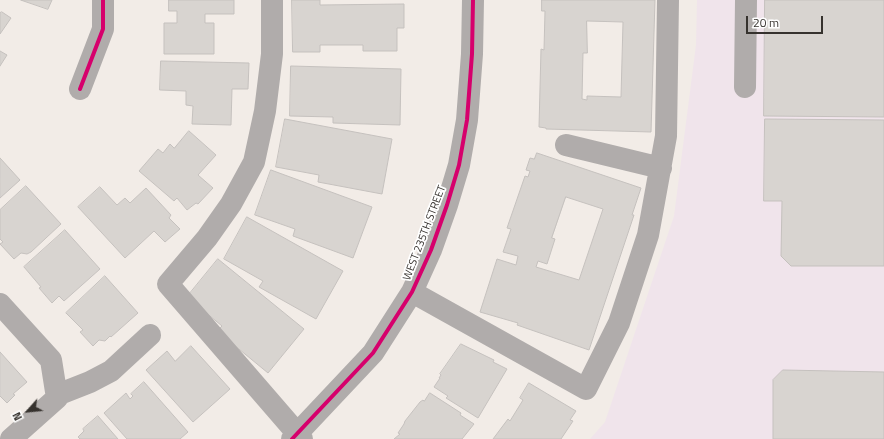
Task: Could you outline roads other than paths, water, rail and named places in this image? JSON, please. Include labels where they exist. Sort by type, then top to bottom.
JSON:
[{"type":"street","points":[[80,89],[103,29],[103,0]]},
{"type":"street","points":[[272,0],[272,54],[265,111],[254,162],[231,204],[207,238],[168,284],[297,437]]},
{"type":"street","name":"WEST 235TH STREET","points":[[297,437],[373,353],[412,292],[431,250],[459,166],[468,112],[472,54],[473,0]]},
{"type":"street","points":[[412,292],[586,389],[619,323],[648,234],[666,136],[668,0]]},
{"type":"street","points":[[745,87],[746,0]]},
{"type":"street","points":[[566,145],[661,168]]},
{"type":"street","points":[[0,304],[51,360],[57,396]]},
{"type":"street","points":[[11,439],[57,398],[57,396],[111,371],[150,335]]}]
